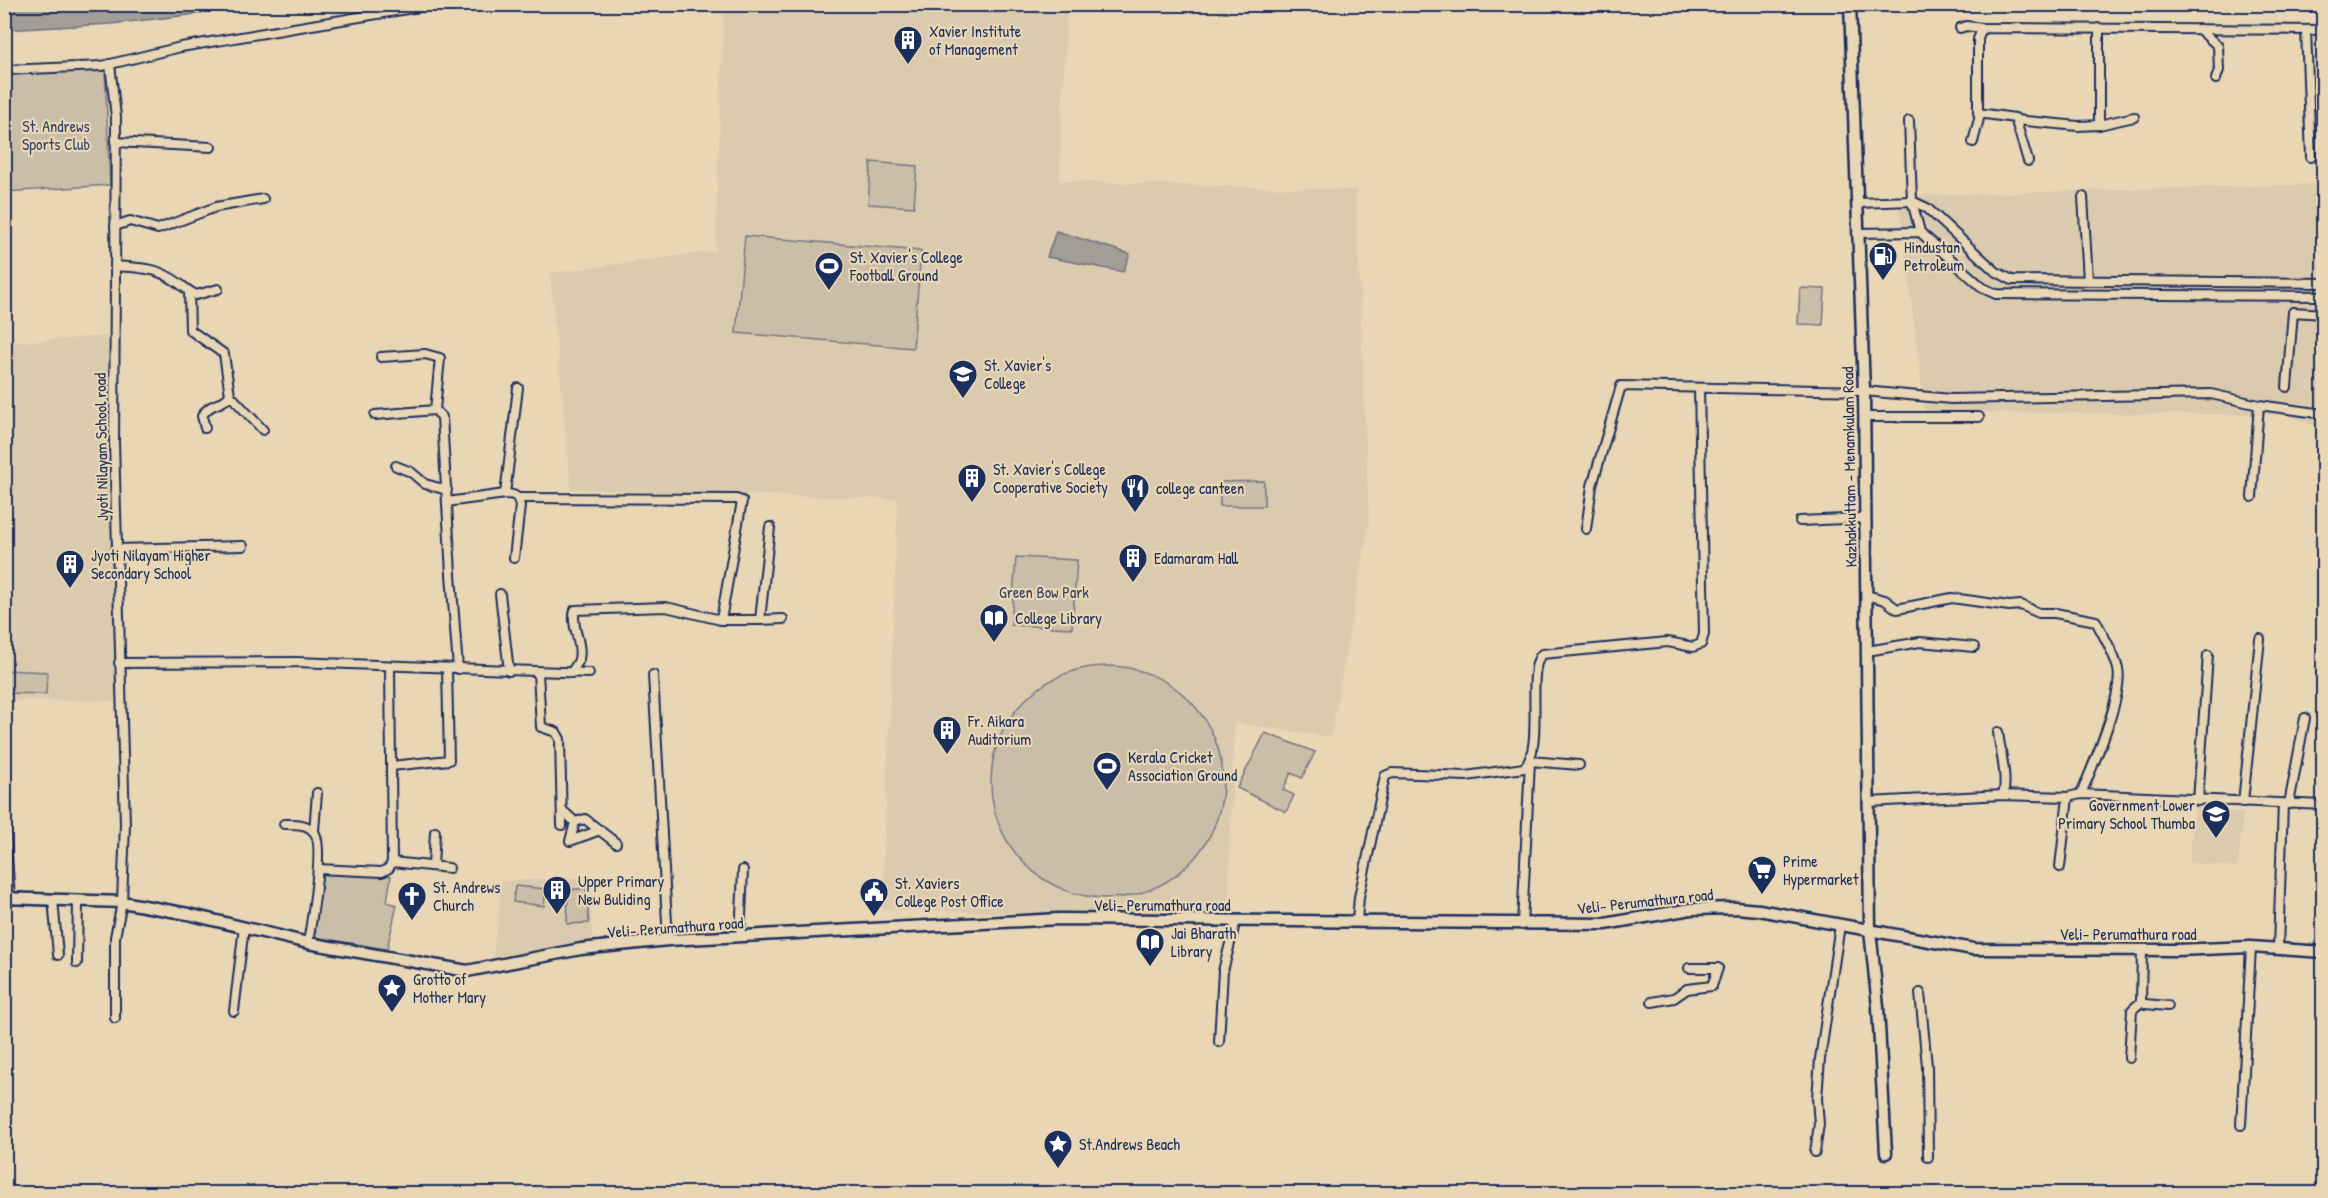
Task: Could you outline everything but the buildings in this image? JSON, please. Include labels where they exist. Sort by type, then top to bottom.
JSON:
[{"type":"main road","name":"Kazhakkuttam - Menamkulam Road","points":[[1850,4],[1864,391],[1870,930],[1878,1007],[1886,1153]]},
{"type":"main road","name":"Veli- Perumathura road","points":[[7,898],[122,902],[188,914],[308,943],[467,971],[580,949],[668,940],[1059,919],[1605,924],[1691,909],[1736,908],[1973,949],[2251,947],[2324,952]]},
{"type":"street","points":[[4,70],[110,64],[181,47],[437,4]]},
{"type":"street","points":[[1960,28],[1966,26],[1982,28],[2324,30]]},
{"type":"street","points":[[1973,142],[1980,115],[1977,111],[1978,39],[1982,28]]},
{"type":"street","points":[[2099,28],[2099,124]]},
{"type":"street","points":[[2199,29],[2217,46],[2219,70],[2216,79]]},
{"type":"street","points":[[2306,30],[2311,157]]},
{"type":"street","name":"Jyoti Nilayam School road","points":[[110,64],[115,93],[116,226],[113,363],[116,549],[120,579],[119,663],[125,824],[122,902],[115,937],[115,1018]]},
{"type":"street","points":[[1980,115],[2012,116],[2016,120],[2028,161]]},
{"type":"street","points":[[2016,120],[2078,126],[2134,117]]},
{"type":"street","points":[[1909,121],[1912,201],[1920,232],[1983,288],[1996,294],[2324,296]]},
{"type":"street","points":[[115,142],[211,147]]},
{"type":"street","points":[[2083,197],[2088,280]]},
{"type":"street","points":[[116,226],[130,221],[158,229],[216,207],[263,199]]},
{"type":"street","points":[[1858,203],[1912,201],[1927,208],[1995,271],[2012,280],[2324,283]]},
{"type":"street","points":[[1857,233],[1920,232]]},
{"type":"street","points":[[115,266],[158,270],[196,295],[218,289]]},
{"type":"street","points":[[2122,280],[2123,296]]},
{"type":"street","points":[[189,291],[190,330],[224,354],[230,395],[263,430]]},
{"type":"street","points":[[2287,387],[2293,312],[2324,314]]},
{"type":"street","points":[[381,357],[425,354],[440,357],[435,410]]},
{"type":"street","points":[[1586,529],[1592,486],[1620,386],[1864,391],[1951,399],[2211,394],[2259,405],[2324,414]]},
{"type":"street","points":[[506,494],[518,388]]},
{"type":"street","points":[[1522,925],[1536,665],[1542,654],[1668,642],[1697,647],[1703,640],[1699,388]]},
{"type":"street","points":[[205,428],[202,416],[208,407],[225,401],[230,395]]},
{"type":"street","points":[[2252,497],[2259,405]]},
{"type":"street","points":[[375,415],[435,410],[440,412],[444,423],[458,669]]},
{"type":"street","points":[[1864,417],[1979,417]]},
{"type":"street","points":[[396,466],[411,472],[425,484],[447,490]]},
{"type":"street","points":[[447,502],[506,494],[515,495],[518,498],[736,499],[742,501],[721,620]]},
{"type":"street","points":[[514,558],[520,506],[518,498]]},
{"type":"street","points":[[1800,520],[1865,518]]},
{"type":"street","points":[[759,620],[770,527]]},
{"type":"street","points":[[116,549],[243,546]]},
{"type":"street","points":[[500,594],[509,670]]},
{"type":"street","points":[[1866,595],[1885,600],[1897,609],[1952,598],[2009,606],[2021,605],[2039,613],[2055,613],[2096,621],[2118,670],[2110,718],[2081,794]]},
{"type":"street","points":[[571,673],[579,659],[578,633],[572,618],[575,610],[666,607],[721,620],[783,619]]},
{"type":"street","points":[[2243,802],[2260,639]]},
{"type":"street","points":[[1866,651],[1920,642],[1974,647]]},
{"type":"street","points":[[2198,801],[2208,655]]},
{"type":"street","points":[[119,663],[296,662],[589,673]]},
{"type":"street","points":[[318,869],[382,872],[389,868],[392,862],[390,667]]},
{"type":"street","points":[[391,766],[449,760],[447,669]]},
{"type":"street","points":[[538,672],[541,727],[556,732],[560,739],[562,825]]},
{"type":"street","points":[[653,675],[668,940]]},
{"type":"street","points":[[2278,948],[2286,804],[2306,718]]},
{"type":"street","points":[[1998,732],[2001,763],[2006,783],[2003,795]]},
{"type":"street","points":[[1530,761],[1579,765]]},
{"type":"street","points":[[1357,921],[1359,897],[1385,776],[1392,773],[1466,776],[1519,770],[1530,761]]},
{"type":"street","points":[[308,943],[318,869],[318,839],[314,831],[317,793]]},
{"type":"street","points":[[1868,802],[2003,795],[2068,797],[2081,794],[2324,805]]},
{"type":"street","points":[[2060,867],[2068,797]]},
{"type":"street","points":[[562,810],[575,822]]},
{"type":"street","points":[[4,813],[7,898]]},
{"type":"street","points":[[575,822],[585,819],[616,843]]},
{"type":"street","points":[[575,822],[570,841],[600,830]]},
{"type":"street","points":[[284,824],[304,825],[314,831]]},
{"type":"street","points":[[433,866],[435,832]]},
{"type":"street","points":[[392,862],[449,868]]},
{"type":"street","points":[[740,937],[743,870]]},
{"type":"street","points":[[53,899],[58,955]]},
{"type":"street","points":[[77,963],[78,900]]},
{"type":"street","points":[[1219,1042],[1223,971],[1236,920]]},
{"type":"street","points":[[1815,1152],[1819,1124],[1817,1098],[1820,1059],[1840,925]]},
{"type":"street","points":[[234,1011],[244,927]]},
{"type":"street","points":[[2241,1125],[2251,947]]},
{"type":"street","points":[[2129,1058],[2132,1010],[2141,1002],[2142,949]]},
{"type":"street","points":[[1652,1002],[1674,998],[1687,989],[1712,986],[1718,968],[1689,968]]},
{"type":"street","points":[[1920,993],[1927,1066],[1928,1157]]},
{"type":"street","points":[[2141,1002],[2168,1006]]},
{"type":"shaded area","points":[[5,4],[243,5],[189,15],[111,24],[5,30]]},
{"type":"shaded area","name":"St. Xavier's College","points":[[724,5],[1067,5],[1059,181],[1356,190],[1369,523],[1331,737],[1234,723],[1228,919],[882,909],[898,499],[571,489],[550,273],[715,251]]},
{"type":"shaded area","points":[[2323,184],[2323,429],[2287,415],[1925,412],[1898,196]]},
{"type":"shaded area","points":[[1056,231],[1130,254],[1123,272],[1047,257]]},
{"type":"shaded area","points":[[107,336],[117,701],[5,700],[5,343]]},
{"type":"shaded area","name":"Government Lower Primary School Thumba","points":[[2195,808],[2243,813],[2238,867],[2189,863]]},
{"type":"shaded area","points":[[588,877],[593,946],[493,956],[502,881]]},
{"type":"green space","name":"St. Andrews Sports Club","points":[[105,69],[110,185],[5,192],[5,73]]},
{"type":"green space","points":[[871,162],[917,166],[914,207],[868,204]]},
{"type":"green space","name":"St. Xavier's College Football Ground","points":[[745,236],[921,251],[913,348],[736,333]]},
{"type":"green space","points":[[1800,288],[1825,289],[1823,325],[1798,324]]},
{"type":"green space","points":[[1264,481],[1264,506],[1220,506],[1220,482]]},
{"type":"green space","name":"Green Bow Park","points":[[1016,557],[1077,560],[1072,628],[1011,625]]},
{"type":"green space","name":"Kerala Cricket Association Ground","points":[[1107,666],[1130,668],[1162,680],[1181,692],[1197,708],[1218,748],[1223,782],[1221,805],[1209,837],[1197,856],[1181,872],[1141,893],[1107,898],[1084,896],[1052,884],[1033,872],[1017,856],[996,816],[991,782],[993,759],[1005,727],[1017,708],[1033,692],[1073,671]]},
{"type":"green space","points":[[5,670],[47,672],[46,694],[5,693]]},
{"type":"green space","points":[[1265,733],[1315,752],[1302,778],[1291,773],[1283,790],[1294,795],[1286,812],[1237,788]]},
{"type":"green space","points":[[330,872],[391,876],[387,902],[397,905],[387,949],[313,937],[321,875]]},
{"type":"green space","points":[[515,886],[546,889],[544,906],[513,902]]},
{"type":"green space","points":[[586,888],[589,923],[567,924],[568,890]]},
{"type":"place","name":"Xavier Institute of Management","points":[[908,66]]},
{"type":"place","name":"Hindustan Petroleum","points":[[1883,282]]},
{"type":"place","name":"St. Xavier's College Football Ground","points":[[829,292]]},
{"type":"place","name":"St. Xavier's College","points":[[963,400]]},
{"type":"place","name":"St. Xavier's College Cooperative Society","points":[[972,504]]},
{"type":"place","name":"college canteen","points":[[1135,514]]},
{"type":"place","name":"Edamaram Hall","points":[[1133,584]]},
{"type":"place","name":"Jyoti Nilayam Higher Secondary School","points":[[70,590]]},
{"type":"place","name":"College Library","points":[[994,644]]},
{"type":"place","name":"Fr. Aikara Auditorium","points":[[947,756]]},
{"type":"place","name":"Kerala Cricket Association Ground","points":[[1107,792]]},
{"type":"place","name":"Government Lower Primary School Thumba","points":[[2216,840]]},
{"type":"place","name":"Prime Hypermarket","points":[[1762,896]]},
{"type":"place","name":"Upper Primary New Buliding","points":[[557,916]]},
{"type":"place","name":"St. Xaviers College Post Office","points":[[874,918]]},
{"type":"place","name":"St. Andrews Church","points":[[412,922]]},
{"type":"place","name":"Jai Bharath Library","points":[[1150,968]]},
{"type":"place","name":"Grotto of Mother Mary","points":[[392,1014]]},
{"type":"place","name":"St.Andrews Beach","points":[[1058,1170]]}]
